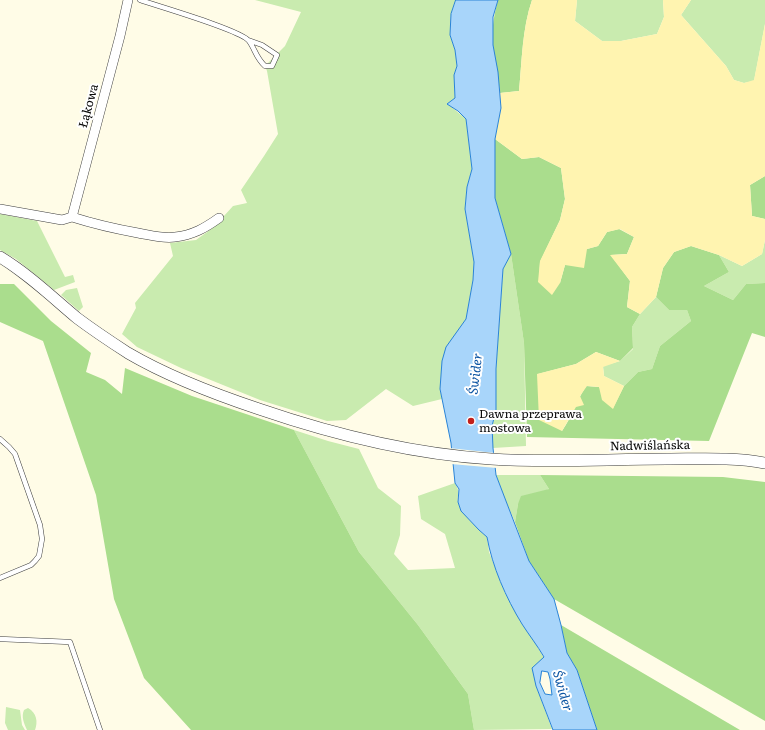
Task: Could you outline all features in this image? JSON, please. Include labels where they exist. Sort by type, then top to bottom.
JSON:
[{"type":"street","name":"Łąkowa","points":[[72,217],[120,36],[128,0]]},
{"type":"street","points":[[0,209],[62,220],[72,217],[90,223],[123,230],[174,238],[205,229],[219,218]]},
{"type":"street","name":"Nadwiślańska","points":[[0,257],[22,272],[78,318],[128,353],[179,379],[234,401],[318,429],[394,447],[437,454],[492,459],[721,458],[765,463]]},
{"type":"lane","points":[[140,0],[213,24],[262,45],[277,55],[272,66],[265,66],[260,62],[248,40]]},
{"type":"lane","points":[[0,439],[10,447],[15,454],[40,525],[42,539],[39,556],[36,561],[0,578]]},
{"type":"lane","points":[[0,639],[70,642],[100,730]]},
{"type":"green space","points":[[255,0],[456,0],[451,14],[450,35],[455,50],[457,66],[454,75],[455,98],[448,104],[466,119],[472,169],[467,187],[465,209],[474,262],[473,280],[466,319],[442,361],[440,389],[442,399],[413,406],[386,389],[346,420],[327,421],[260,400],[181,368],[137,347],[122,334],[136,308],[135,303],[173,256],[170,243],[196,240],[214,227],[233,206],[247,203],[241,190],[278,134],[265,66],[285,46],[301,12]]},
{"type":"green space","points":[[498,0],[532,0],[524,34],[519,91],[500,93],[492,40],[493,23]]},
{"type":"green space","points":[[577,0],[663,0],[664,17],[657,34],[621,41],[602,41],[575,21]]},
{"type":"green space","points":[[691,0],[765,0],[765,24],[754,81],[744,83],[734,80],[726,66],[681,15]]},
{"type":"green space","points":[[495,139],[522,159],[539,157],[561,168],[565,199],[560,220],[540,262],[539,282],[560,283],[565,265],[587,249],[598,246],[607,232],[619,229],[634,237],[627,254],[611,255],[630,281],[627,307],[640,314],[632,327],[633,348],[620,361],[596,352],[576,364],[538,374],[562,431],[586,386],[599,387],[613,408],[624,386],[638,372],[652,369],[660,346],[691,321],[687,310],[669,310],[656,297],[663,268],[674,252],[691,246],[719,255],[729,272],[704,286],[733,300],[746,284],[765,283],[765,337],[752,333],[709,441],[527,437],[524,343],[511,254],[495,198]]},
{"type":"green space","points":[[765,176],[765,219],[752,216],[750,185]]},
{"type":"green space","points":[[0,214],[37,221],[65,277],[73,275],[75,282],[54,290],[16,259],[0,250]]},
{"type":"green space","points":[[765,240],[765,283],[746,284],[733,300],[704,286],[729,272],[719,255],[742,266],[762,254]]},
{"type":"green space","points":[[511,254],[524,343],[526,446],[493,448],[492,426],[496,410],[496,369],[503,269]]},
{"type":"green space","points":[[0,284],[14,284],[51,321],[91,353],[86,372],[105,380],[122,394],[125,368],[192,396],[294,430],[359,552],[418,625],[468,694],[474,730],[191,730],[144,678],[114,599],[96,495],[43,341],[0,322]]},
{"type":"green space","points":[[77,288],[83,307],[79,311],[61,295],[66,290]]},
{"type":"green space","points":[[656,297],[669,310],[687,310],[691,321],[660,346],[652,369],[638,372],[624,386],[604,376],[603,366],[620,361],[633,349],[632,327],[640,314]]},
{"type":"green space","points":[[294,430],[359,449],[378,488],[401,506],[400,535],[394,554],[408,570],[455,568],[445,534],[421,519],[418,496],[455,483],[458,491],[459,505],[487,537],[489,552],[505,593],[522,624],[544,658],[536,686],[552,729],[474,730],[468,694],[418,625],[359,552]]},
{"type":"green space","points":[[496,475],[540,475],[549,489],[518,504],[515,522]]},
{"type":"green space","points":[[540,475],[723,477],[765,482],[765,721],[554,599],[529,561],[515,522],[521,496],[549,489]]},
{"type":"green space","points":[[561,625],[740,730],[597,730],[577,670],[567,653]]},
{"type":"green space","points":[[6,707],[20,710],[22,725],[25,730],[8,730],[5,723]]},
{"type":"green space","points":[[28,708],[33,712],[36,718],[35,730],[27,730],[24,722],[23,713],[24,710]]},
{"type":"sand","points":[[532,0],[577,0],[575,21],[602,41],[621,41],[657,34],[664,17],[663,0],[691,0],[681,15],[726,66],[734,80],[744,83],[754,80],[765,24],[765,176],[750,185],[752,216],[765,219],[765,240],[762,254],[742,266],[719,255],[691,246],[674,252],[663,268],[656,297],[640,314],[627,307],[630,281],[610,255],[627,254],[634,237],[620,229],[607,232],[598,246],[587,249],[584,268],[565,265],[560,283],[552,295],[538,282],[540,261],[560,220],[565,199],[561,168],[539,157],[522,159],[495,139],[501,108],[500,93],[519,91],[524,34]]},
{"type":"sand","points":[[596,352],[620,361],[603,367],[604,376],[624,386],[613,409],[602,400],[599,387],[587,386],[580,396],[584,405],[576,407],[562,431],[539,420],[537,374],[576,364]]},
{"type":"water","name":"Świder","points":[[456,0],[498,0],[493,17],[493,45],[498,72],[501,108],[495,139],[495,198],[511,254],[503,269],[496,369],[496,410],[492,426],[496,475],[529,561],[554,599],[567,653],[577,670],[597,730],[553,730],[536,686],[532,668],[544,657],[510,604],[492,559],[487,537],[461,511],[458,502],[459,489],[455,483],[451,443],[440,389],[442,361],[446,347],[466,319],[473,280],[474,262],[465,209],[467,187],[472,169],[466,119],[458,111],[447,104],[455,98],[454,75],[457,66],[455,50],[450,35],[451,14]],"holes":[[[542,671],[548,672],[550,679],[552,695],[545,694],[540,683]]]},
{"type":"pier","points":[[449,448],[495,453],[497,468],[451,464]]},
{"type":"place","name":"Dawna przeprawa mostowa","points":[[471,421]]}]
